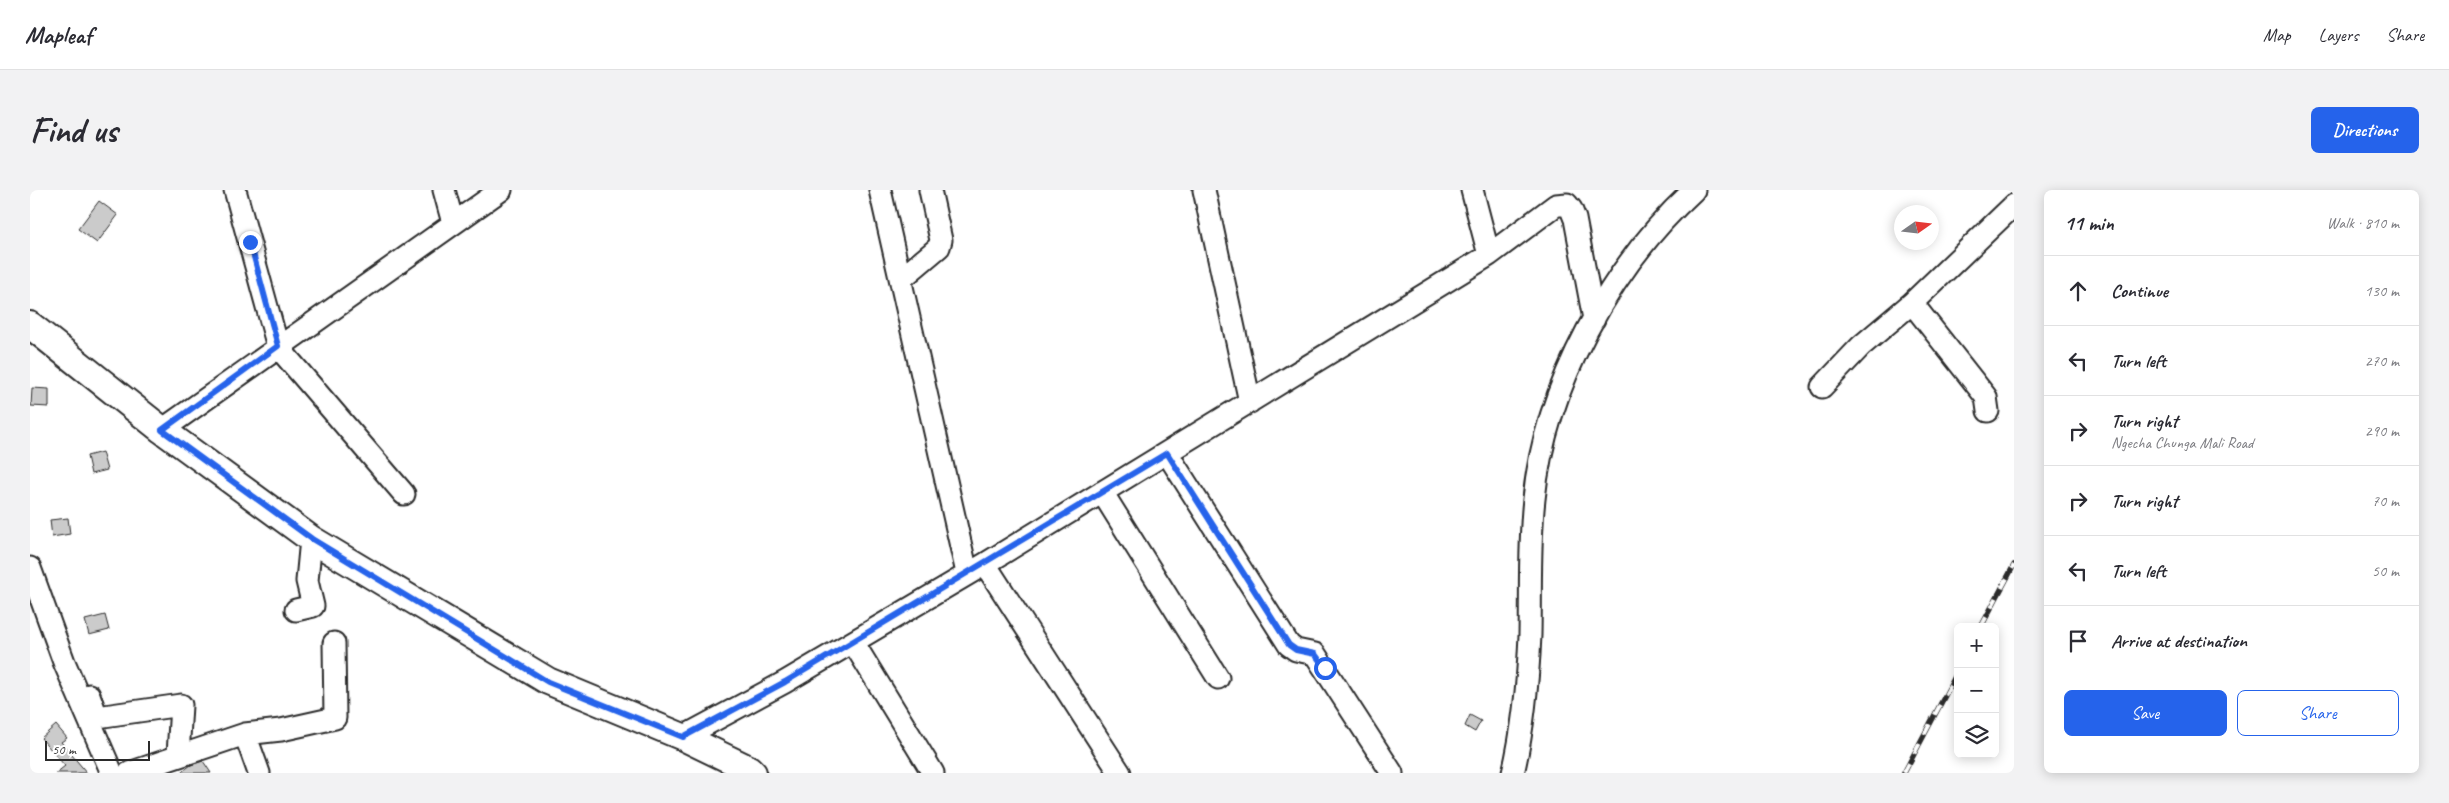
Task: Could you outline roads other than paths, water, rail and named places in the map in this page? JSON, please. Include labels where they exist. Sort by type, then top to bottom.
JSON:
[{"type":"main road","points":[[30,325],[162,430],[312,539],[548,682],[683,737],[749,769],[753,773]]},
{"type":"street","points":[[235,190],[278,346],[404,494]]},
{"type":"street","points":[[444,190],[453,224]]},
{"type":"street","points":[[880,190],[901,279],[976,568],[1120,773]]},
{"type":"street","points":[[901,279],[939,247],[940,240],[930,190]]},
{"type":"street","points":[[1204,190],[1250,402]]},
{"type":"street","points":[[1472,190],[1490,255]]},
{"type":"street","points":[[1513,773],[1521,739],[1527,692],[1534,498],[1554,407],[1562,383],[1594,319],[1637,255],[1668,216],[1694,190]]},
{"type":"street","points":[[162,430],[278,346],[453,224],[494,192]]},
{"type":"street","points":[[683,737],[785,682],[1167,453],[1490,255],[1556,204],[1567,204],[1571,209],[1578,234],[1594,319]]},
{"type":"street","points":[[1822,386],[1861,346],[1912,303],[2014,205]]},
{"type":"street","points":[[1912,303],[1986,397],[1988,411]]},
{"type":"street","points":[[1167,453],[1289,645],[1296,650],[1315,654],[1392,773]]},
{"type":"street","points":[[1102,492],[1218,678]]},
{"type":"street","points":[[296,610],[313,606],[307,581],[312,539]]},
{"type":"street","points":[[30,568],[68,670],[112,773]]},
{"type":"street","points":[[853,642],[933,773]]},
{"type":"street","points":[[129,773],[245,734],[281,730],[335,718],[334,643]]},
{"type":"street","points":[[68,670],[88,691],[97,717],[181,706],[178,756]]},
{"type":"street","points":[[245,734],[259,773]]},
{"type":"railway","points":[[1983,623],[2014,565]]},
{"type":"railway","points":[[1904,773],[1954,679]]}]
